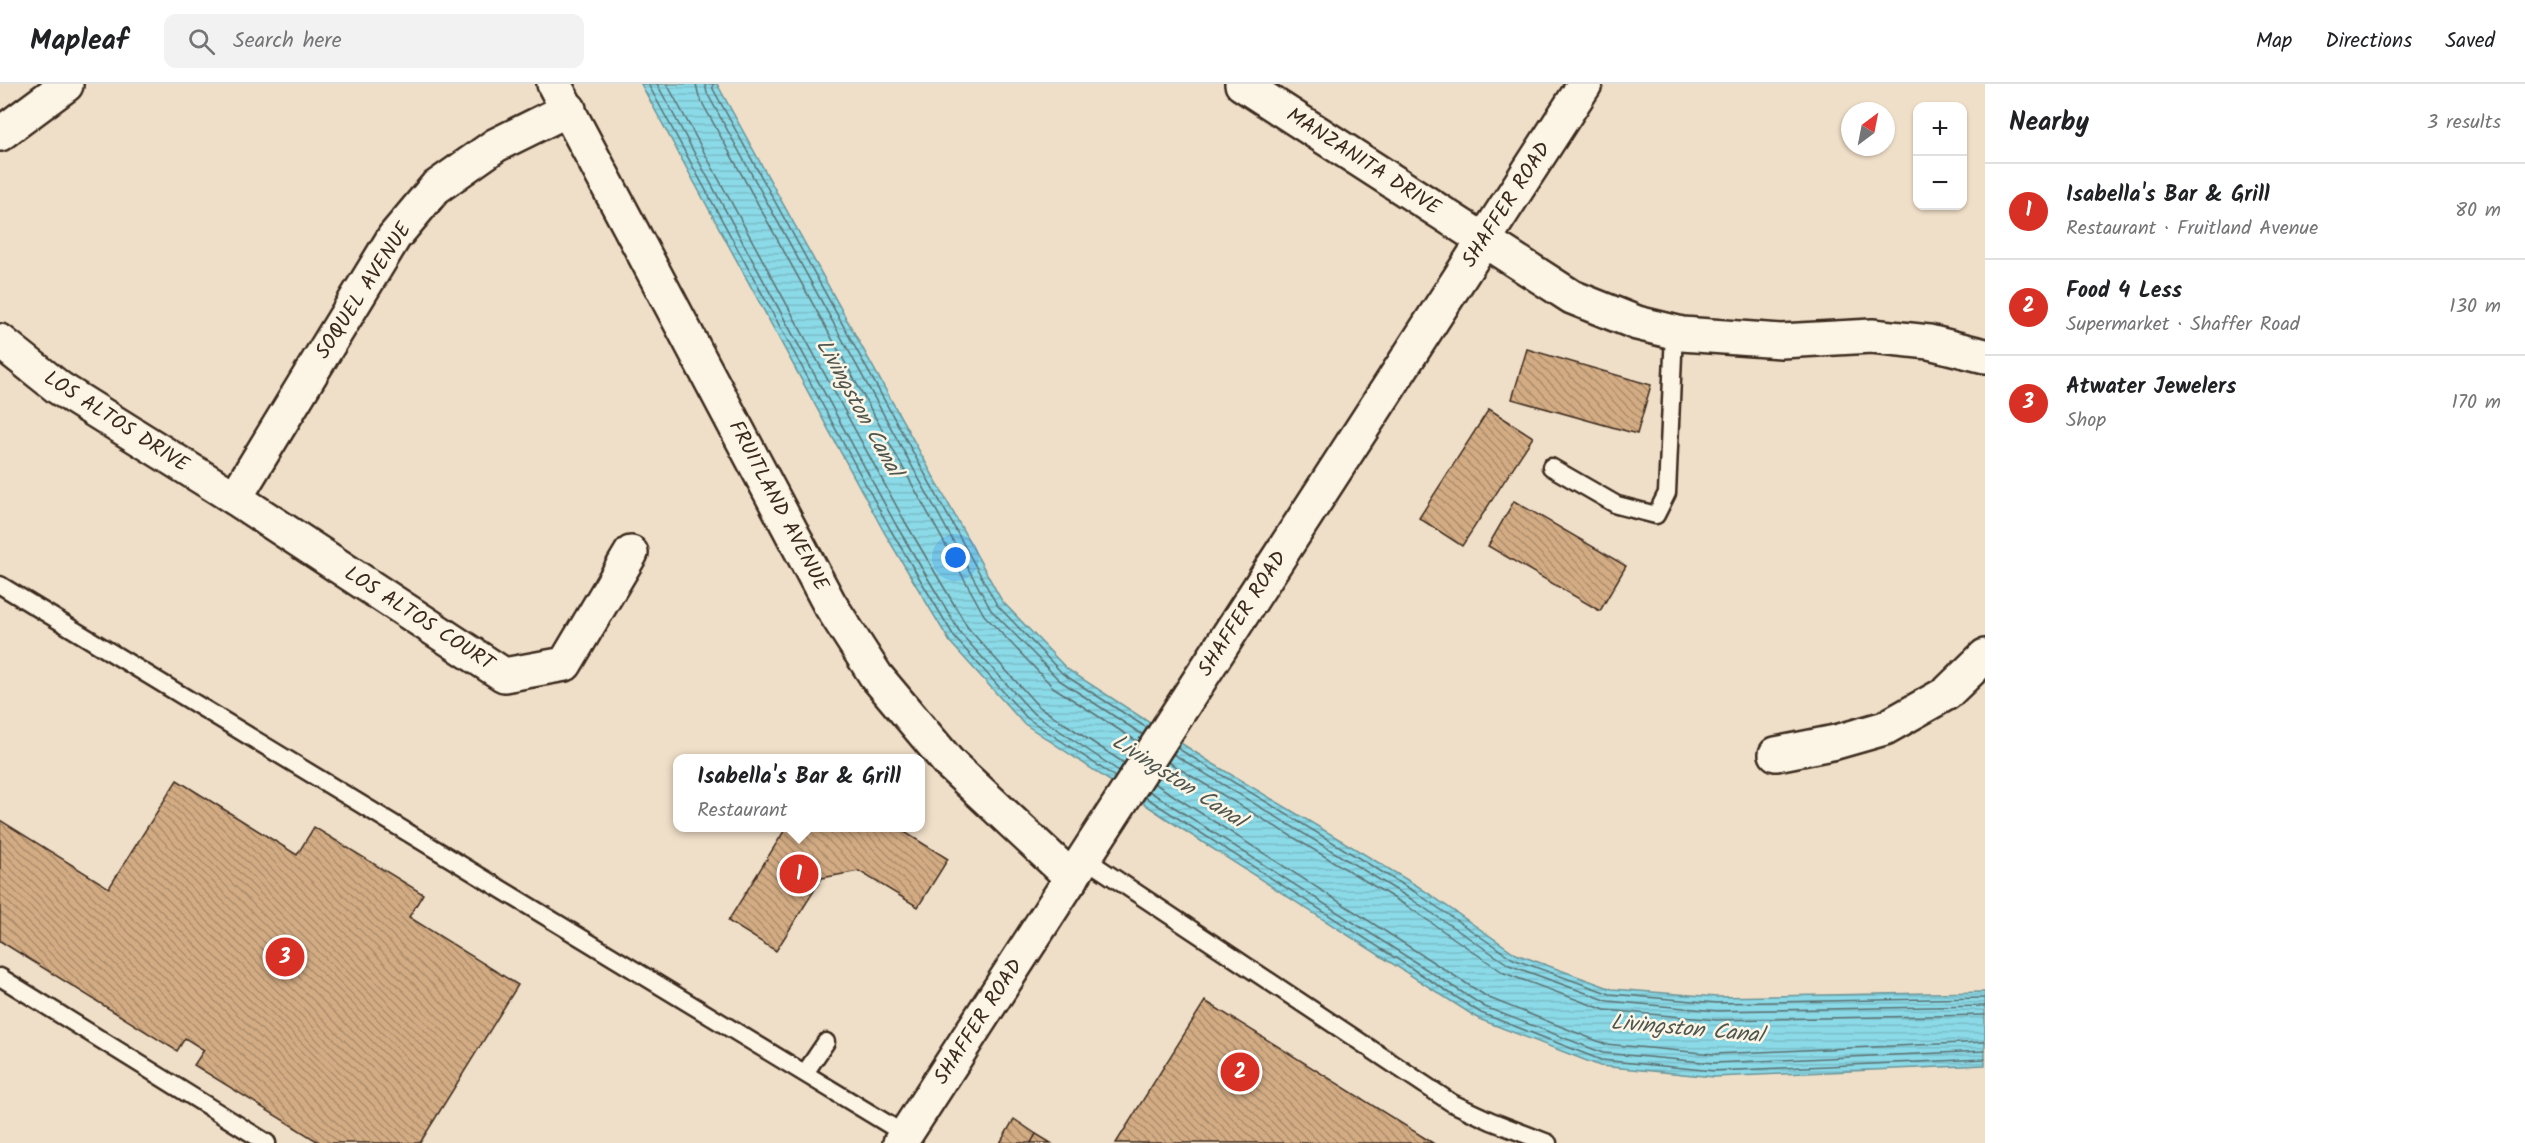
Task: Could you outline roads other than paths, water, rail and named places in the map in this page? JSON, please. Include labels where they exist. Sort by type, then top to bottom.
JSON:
[{"type":"street","name":"MANZANITA DRIVE","points":[[1242,84],[1572,297],[1637,323],[1674,332],[1781,341],[1872,336],[1929,342],[1985,356]]},
{"type":"street","name":"SHAFFER ROAD","points":[[903,1139],[1585,84]]},
{"type":"street","points":[[0,134],[66,85]]},
{"type":"street","name":"SOQUEL AVENUE","points":[[235,498],[394,237],[435,188],[561,97]]},
{"type":"street","name":"FRUITLAND AVENUE","points":[[561,97],[830,603],[876,676],[949,763],[1078,868]]},
{"type":"street","name":"LOS ALTOS DRIVE","points":[[0,341],[59,388],[235,498]]},
{"type":"street","name":"LOS ALTOS COURT","points":[[235,498],[504,675],[565,663],[631,553]]},
{"type":"street","points":[[1776,754],[1836,742],[1885,728],[1947,693],[1985,656]]},
{"type":"lane","points":[[1551,467],[1617,505],[1656,515],[1667,493],[1674,332]]},
{"type":"lane","points":[[0,585],[805,1073],[903,1139]]},
{"type":"lane","points":[[1078,868],[1452,1102],[1491,1121],[1548,1143]]},
{"type":"lane","points":[[0,977],[267,1143]]},
{"type":"lane","points":[[805,1073],[826,1042]]},
{"type":"water","name":"Livingston Canal","points":[[641,84],[717,84],[1002,601],[1067,669],[1210,762],[1419,887],[1516,954],[1612,989],[1717,997],[1985,992],[1985,1065],[1714,1077],[1600,1066],[1479,1019],[1182,829],[1023,723],[950,642],[884,532]]},
{"type":"place","name":"Isabella's Bar & Grill","points":[[799,874]]},
{"type":"place","name":"Atwater Jewelers","points":[[285,957]]},
{"type":"place","name":"Food 4 Less","points":[[1240,1072]]}]
